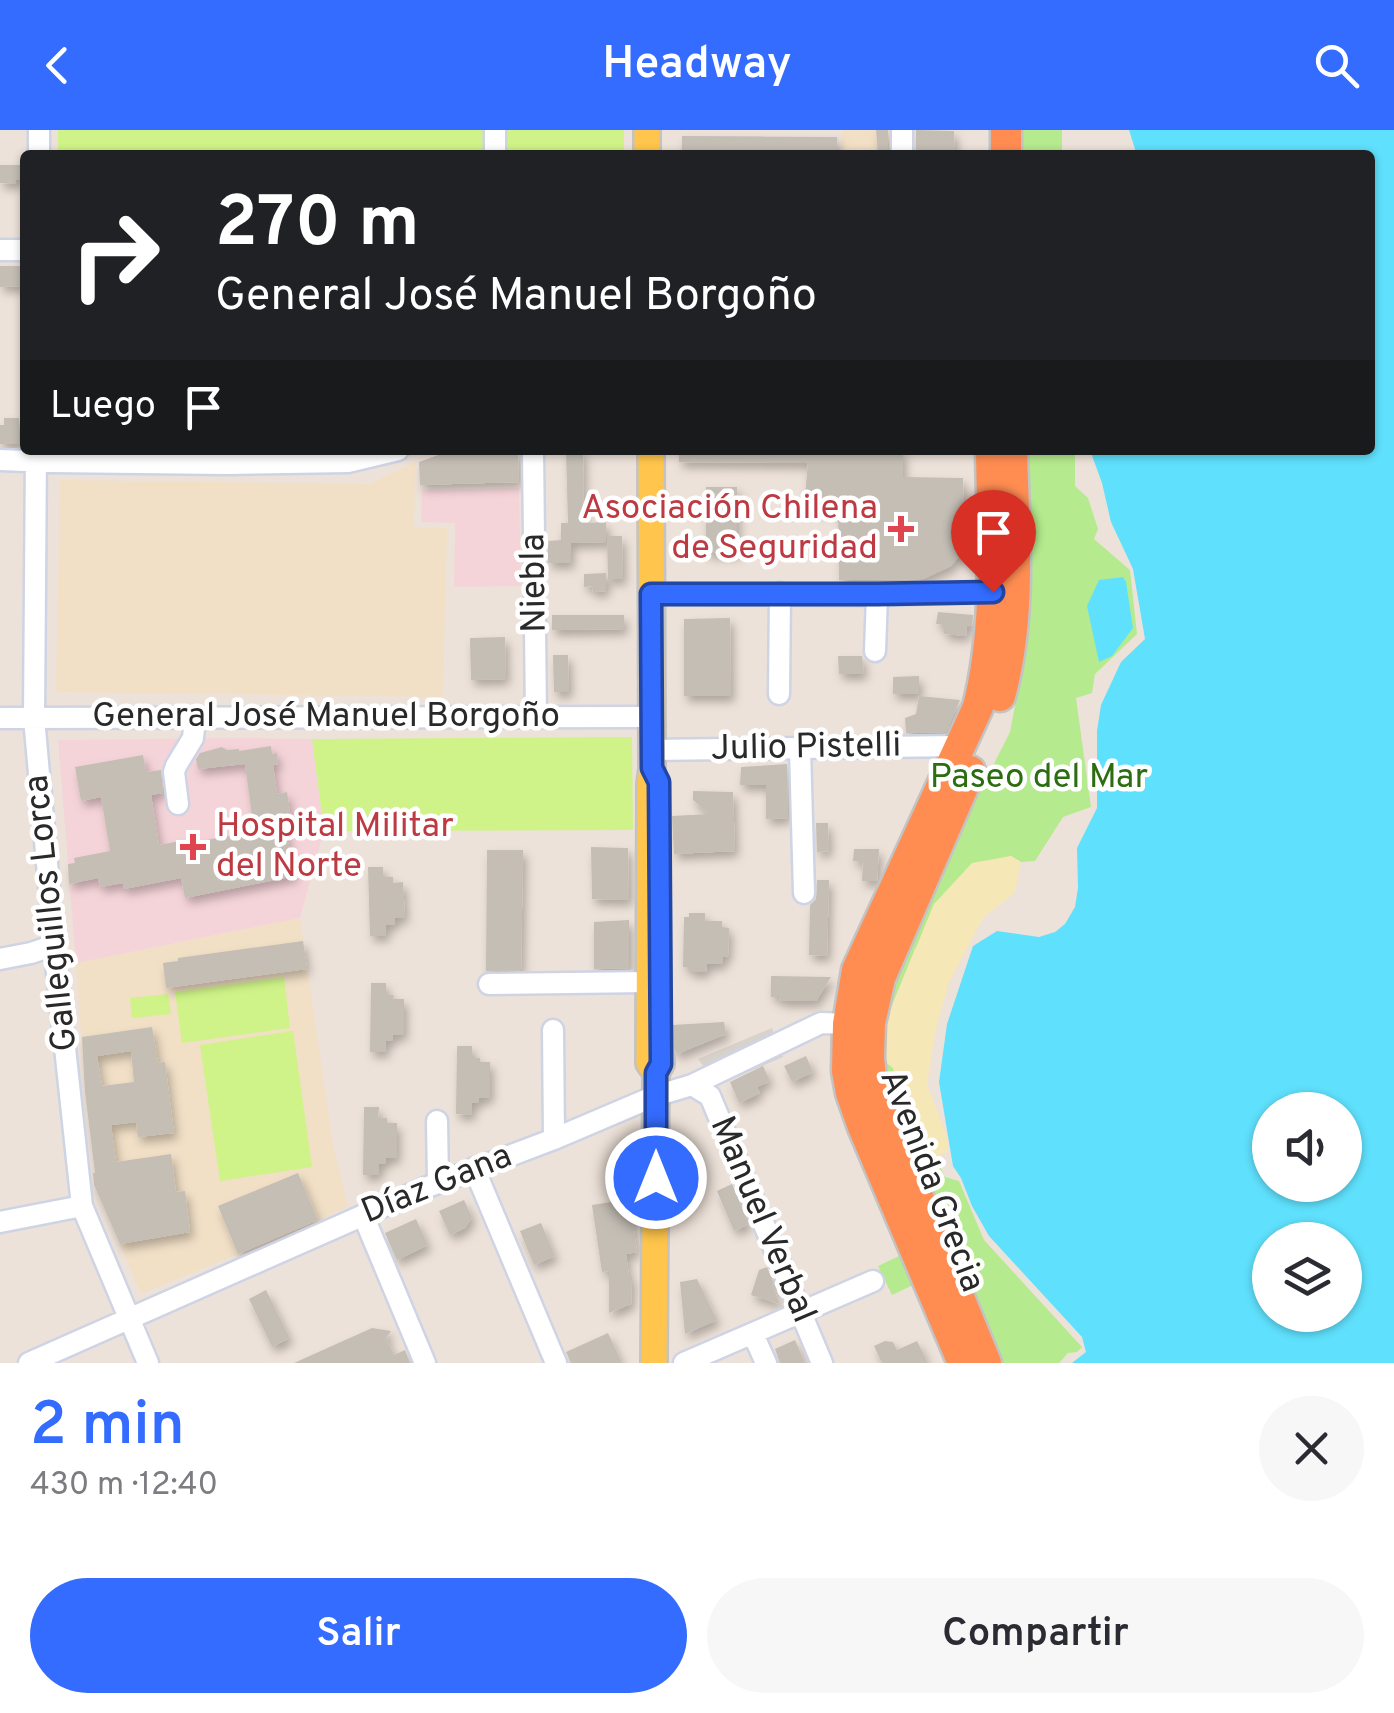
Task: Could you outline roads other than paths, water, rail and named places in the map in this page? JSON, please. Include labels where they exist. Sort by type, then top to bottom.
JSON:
[{"type":"highway","name":"Avenida Grecia","points":[[963,1363],[850,1094],[848,1024],[857,970],[978,707],[987,672],[993,592],[991,455]]},
{"type":"highway","name":"Avenida Grecia","points":[[986,1363],[872,1089],[870,1023],[880,978],[996,713],[1014,619],[1012,455]]},
{"type":"main road","points":[[651,455],[649,1063],[655,1084],[654,1363]]},
{"type":"main road","points":[[652,759],[659,782],[661,1064],[655,1084]]},
{"type":"street","points":[[0,460],[36,456],[303,456],[348,462],[377,455]]},
{"type":"street","name":"Niebla","points":[[533,455],[536,716]]},
{"type":"street","name":"Galleguillos Lorca","points":[[36,456],[34,718],[82,1206],[148,1363]]},
{"type":"street","points":[[651,594],[993,592],[1007,602],[1014,619]]},
{"type":"street","points":[[779,694],[780,594]]},
{"type":"street","points":[[875,651],[877,594]]},
{"type":"street","name":"General José Manuel Borgoño","points":[[0,718],[652,717]]},
{"type":"street","points":[[178,804],[174,772],[193,738],[194,718]]},
{"type":"street","name":"Julio Pistelli","points":[[652,759],[800,748],[959,746]]},
{"type":"street","points":[[800,748],[804,893]]},
{"type":"street","points":[[0,959],[54,945]]},
{"type":"street","points":[[489,984],[650,986]]},
{"type":"street","points":[[608,992],[650,986]]},
{"type":"street","name":"Díaz Gana","points":[[29,1363],[363,1214],[554,1139],[655,1084],[692,1085],[821,1022],[848,1024]]},
{"type":"street","points":[[553,1030],[554,1139]]},
{"type":"street","name":"Manuel Verbal","points":[[692,1085],[710,1096],[822,1363]]},
{"type":"street","points":[[437,1121],[438,1183]]},
{"type":"street","points":[[474,1168],[556,1363]]},
{"type":"street","points":[[0,1222],[82,1206]]},
{"type":"street","points":[[363,1214],[425,1363]]},
{"type":"street","points":[[684,1363],[874,1281]]},
{"type":"street","points":[[753,1334],[766,1363]]},
{"type":"water","points":[[1129,130],[1394,130],[1394,1363],[1072,1363],[1086,1352],[1082,1337],[989,1236],[953,1166],[939,1082],[947,1024],[973,946],[997,931],[1039,937],[1055,932],[1075,907],[1077,848],[1097,808],[1101,705],[1121,662],[1145,639],[1133,569],[1111,522],[1092,455],[1375,455],[1375,150],[1135,150]]},
{"type":"water","points":[[1123,577],[1133,628],[1112,656],[1099,662],[1087,606],[1099,580]]},
{"type":"place","name":"Asociación Chilena de Seguridad","points":[[901,529]]},
{"type":"place","name":"Hospital Militar del Norte","points":[[193,847]]},
{"type":"park label","name":"Paseo del Mar","points":[[1039,778]]}]
